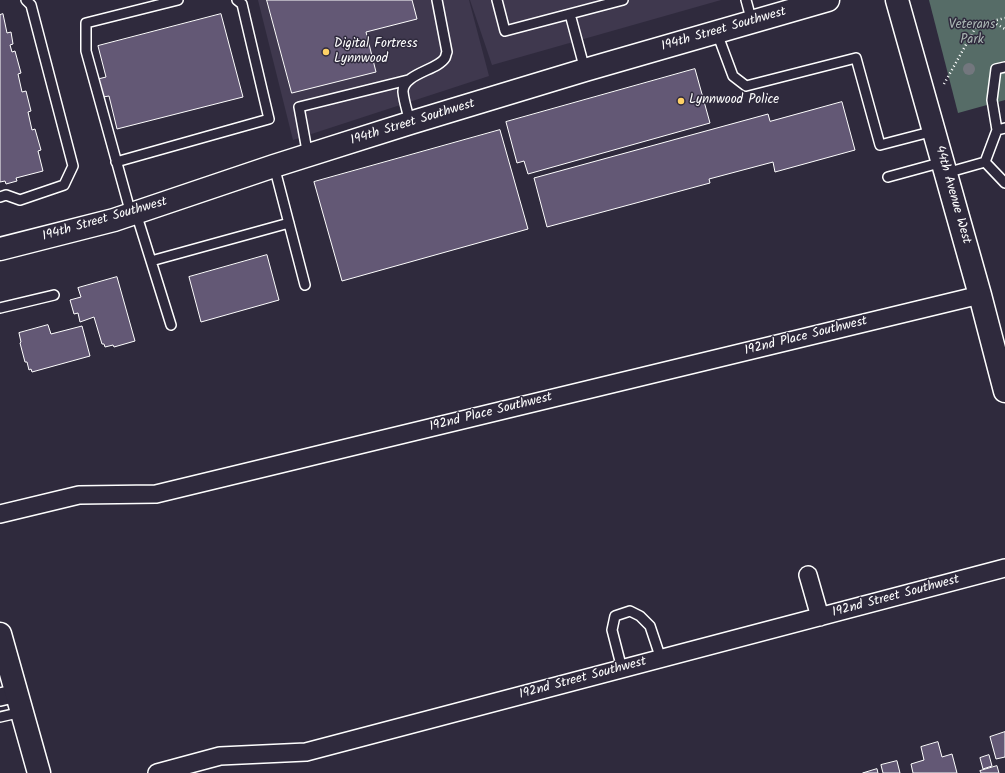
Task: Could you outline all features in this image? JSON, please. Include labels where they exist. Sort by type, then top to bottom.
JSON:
[{"type":"street","name":"194th Street Southwest","points":[[0,249],[114,220],[274,166],[410,123],[585,70],[828,0]]},
{"type":"street","name":"44th Avenue West","points":[[897,0],[980,295],[1005,391]]},
{"type":"street","name":"192nd Place Southwest","points":[[0,514],[79,496],[156,494],[980,295]]},
{"type":"street","name":"192nd Street Southwest","points":[[157,773],[220,756],[306,752],[1005,568]]},
{"type":"street","points":[[808,575],[820,617]]},
{"type":"street","points":[[0,634],[13,701],[39,773]]},
{"type":"lane","points":[[0,197],[6,195],[20,200],[64,185],[73,166],[30,5],[26,0]]},
{"type":"lane","points":[[170,325],[151,261],[133,214],[116,162],[86,51],[86,24],[178,0]]},
{"type":"lane","points":[[116,162],[269,119],[242,4],[237,0]]},
{"type":"lane","points":[[308,156],[298,107],[408,80],[445,59],[447,52],[437,0]]},
{"type":"lane","points":[[497,0],[505,31],[623,0]]},
{"type":"lane","points":[[746,0],[752,22]]},
{"type":"lane","points":[[570,14],[585,70]]},
{"type":"lane","points":[[717,33],[733,76],[746,86],[856,58],[880,145],[934,131]]},
{"type":"lane","points":[[985,162],[1001,129],[992,100],[996,69],[1005,67]]},
{"type":"lane","points":[[408,80],[404,85],[403,91],[410,123]]},
{"type":"lane","points":[[888,177],[944,167],[985,162]]},
{"type":"lane","points":[[985,162],[1005,183]]},
{"type":"lane","points":[[274,166],[305,285]]},
{"type":"lane","points":[[151,261],[289,223]]},
{"type":"lane","points":[[0,308],[54,295]]},
{"type":"lane","points":[[622,669],[612,630],[615,616],[630,611],[640,616],[650,626],[661,659]]},
{"type":"lane","points":[[0,718],[13,701]]},
{"type":"path","points":[[944,84],[977,25],[1005,18]]},
{"type":"path","points":[[993,21],[1005,29]]},
{"type":"shaded area","points":[[258,0],[469,0],[489,76],[293,140]]},
{"type":"shaded area","points":[[470,0],[721,0],[492,65]]},
{"type":"green space","name":"Veterans Park","points":[[929,0],[1005,0],[1005,100],[958,113]]},
{"type":"building","name":"Digital Fortress Lynnwood","points":[[267,0],[412,0],[417,19],[366,32],[376,72],[292,93]]},
{"type":"building","points":[[3,14],[7,33],[11,32],[13,44],[10,45],[12,52],[15,51],[21,73],[18,74],[22,92],[26,91],[31,111],[28,112],[32,130],[35,129],[41,150],[38,151],[43,171],[16,178],[17,181],[6,184],[5,181],[0,182],[0,15]]},
{"type":"building","points":[[221,14],[243,97],[117,129],[109,96],[103,97],[98,79],[106,77],[98,46]]},
{"type":"building","points":[[695,69],[710,123],[528,174],[524,161],[517,163],[506,122]]},
{"type":"building","points":[[842,102],[855,150],[775,172],[773,162],[709,179],[710,183],[547,227],[534,178],[768,114],[770,121]]},
{"type":"building","points":[[500,130],[528,229],[342,281],[314,182]]},
{"type":"building","points":[[267,255],[279,300],[201,322],[189,277]]},
{"type":"building","points":[[117,277],[135,341],[114,347],[113,345],[105,347],[104,344],[102,344],[94,317],[80,322],[78,313],[74,314],[70,300],[81,297],[78,288]]},
{"type":"building","points":[[48,325],[51,334],[82,326],[90,356],[32,372],[31,369],[29,370],[27,362],[25,362],[19,333]]},
{"type":"building","points":[[1005,732],[1005,757],[996,759],[990,737]]},
{"type":"building","points":[[938,742],[942,757],[952,754],[957,773],[913,773],[911,764],[924,760],[921,747]]},
{"type":"building","points":[[989,755],[992,766],[983,769],[980,758]]},
{"type":"building","points":[[897,761],[900,773],[883,773],[881,765]]},
{"type":"building","points":[[997,766],[999,773],[981,773],[980,771]]},
{"type":"building","points":[[877,769],[878,773],[863,773]]},
{"type":"place","name":"Digital Fortress Lynnwood","points":[[326,52]]},
{"type":"place","name":"Lynnwood Police","points":[[681,101]]}]
